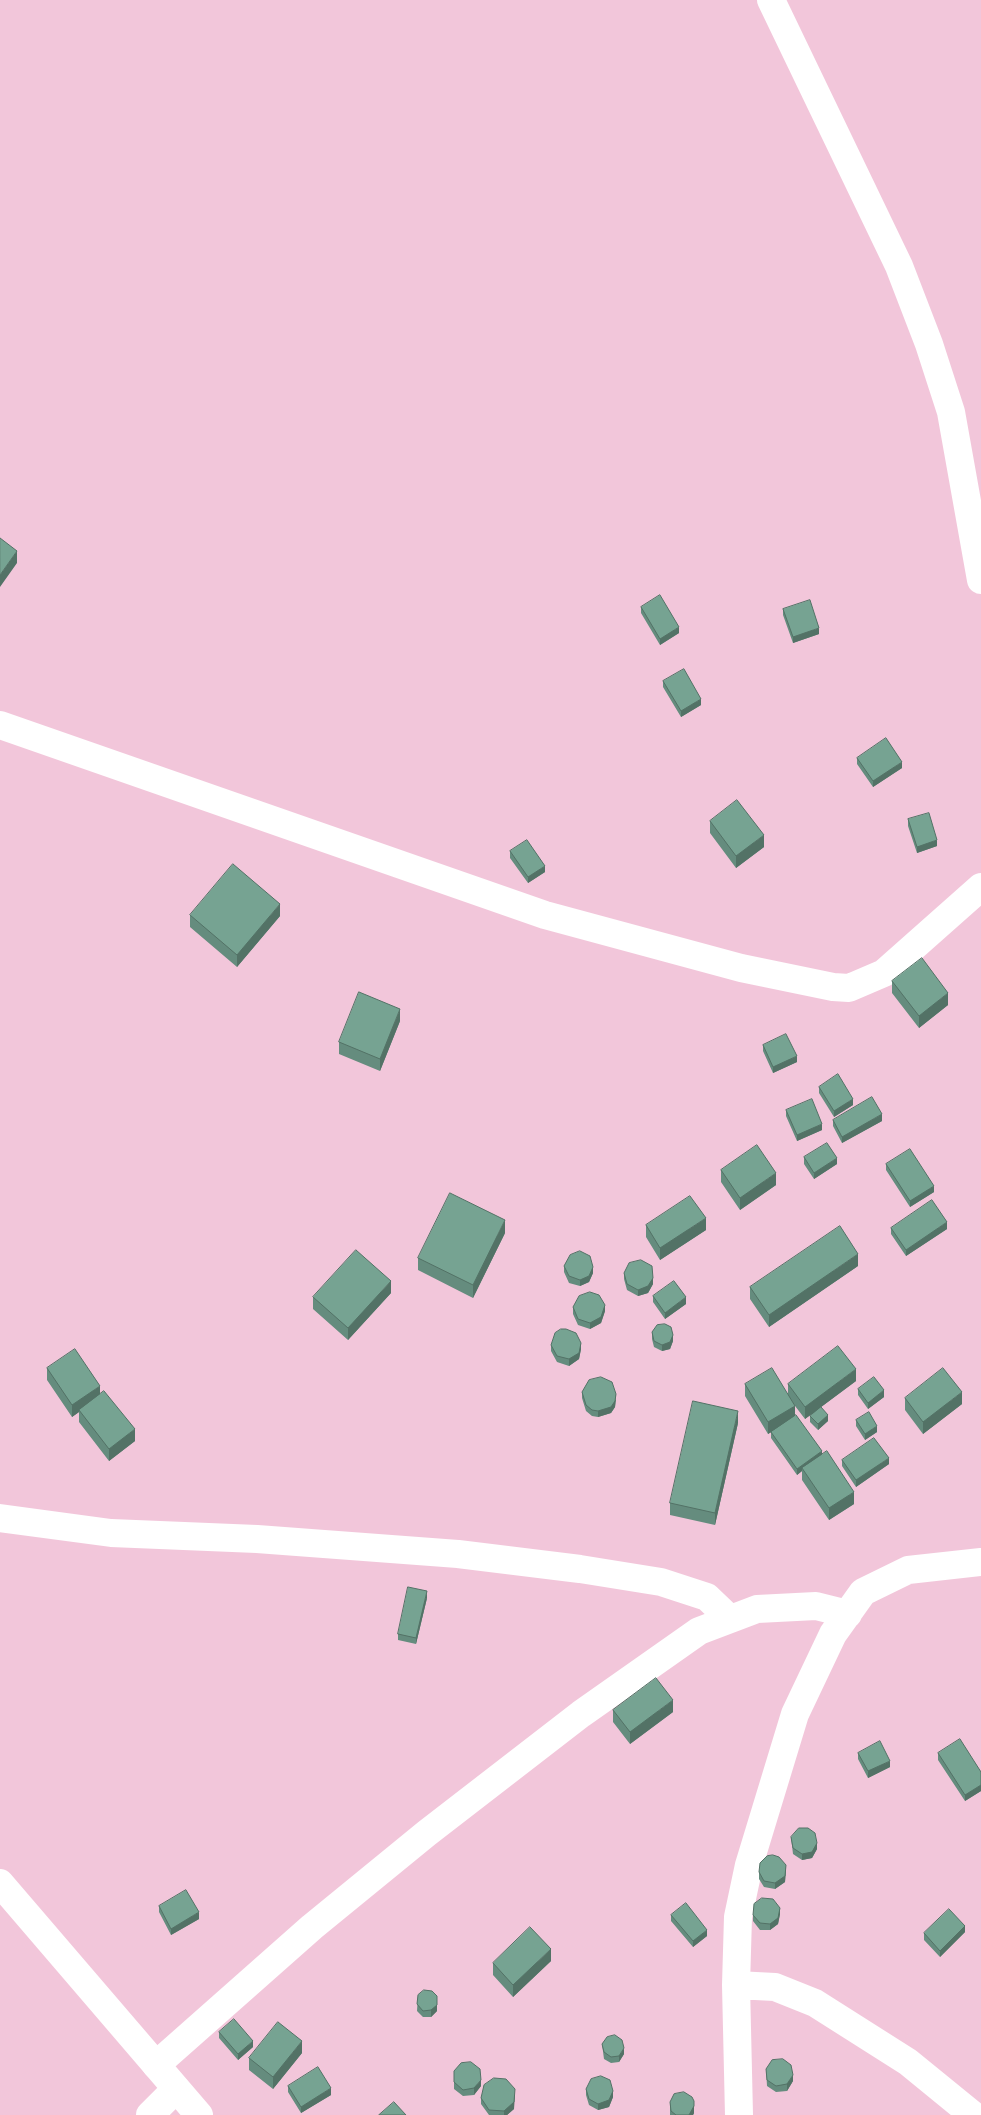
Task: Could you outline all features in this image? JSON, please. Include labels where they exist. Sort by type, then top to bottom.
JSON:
[{"type":"street","points":[[771,0],[847,154],[899,266],[929,344],[951,412],[981,580]]},
{"type":"street","points":[[0,725],[545,915],[741,968],[833,987],[849,988],[884,972],[981,887]]},
{"type":"street","points":[[0,1518],[111,1533],[257,1540],[458,1554],[580,1569],[670,1585],[707,1597],[730,1619]]},
{"type":"street","points":[[739,2115],[736,1984],[738,1917],[749,1865],[795,1714],[833,1634],[863,1592],[908,1570],[981,1562]]},
{"type":"street","points":[[156,2065],[312,1927],[427,1833],[588,1708],[699,1631],[757,1609],[816,1606],[848,1614]]},
{"type":"street","points":[[0,1883],[199,2115]]},
{"type":"street","points":[[736,1984],[775,1987],[815,2003],[908,2062],[973,2115]]},
{"type":"street","points":[[150,2115],[176,2088]]},
{"type":"building","points":[[0,538],[17,551],[0,575]]},
{"type":"building","points":[[660,595],[679,627],[660,639],[641,607]]},
{"type":"building","points":[[810,600],[819,628],[793,637],[783,609]]},
{"type":"building","points":[[684,669],[701,699],[681,711],[663,681]]},
{"type":"building","points":[[886,738],[902,762],[873,781],[857,758]]},
{"type":"building","points":[[737,800],[764,835],[736,856],[710,821]]},
{"type":"building","points":[[929,813],[937,840],[917,847],[908,819]]},
{"type":"building","points":[[527,840],[545,866],[528,877],[510,851]]},
{"type":"building","points":[[233,864],[280,904],[237,955],[190,915]]},
{"type":"building","points":[[922,958],[948,993],[919,1016],[892,981]]},
{"type":"building","points":[[359,992],[400,1009],[380,1059],[339,1042]]},
{"type":"building","points":[[786,1034],[797,1056],[773,1067],[763,1045]]},
{"type":"building","points":[[838,1074],[853,1099],[834,1111],[819,1087]]},
{"type":"building","points":[[872,1097],[882,1114],[842,1137],[833,1120]]},
{"type":"building","points":[[812,1099],[822,1124],[797,1135],[786,1110]]},
{"type":"building","points":[[827,1143],[837,1158],[814,1173],[804,1157]]},
{"type":"building","points":[[757,1145],[776,1173],[740,1198],[721,1170]]},
{"type":"building","points":[[910,1149],[934,1186],[910,1201],[886,1164]]},
{"type":"building","points":[[450,1193],[505,1220],[473,1285],[418,1258]]},
{"type":"building","points":[[690,1196],[706,1218],[660,1248],[646,1225]]},
{"type":"building","points":[[932,1200],[947,1222],[906,1250],[891,1228]]},
{"type":"building","points":[[840,1226],[858,1254],[769,1315],[750,1287]]},
{"type":"building","points":[[356,1250],[391,1281],[348,1328],[313,1297]]},
{"type":"building","points":[[580,1251],[590,1256],[593,1267],[589,1276],[580,1280],[569,1276],[564,1266],[570,1255]]},
{"type":"building","points":[[641,1260],[652,1266],[653,1278],[648,1286],[638,1290],[627,1284],[624,1273],[629,1263]]},
{"type":"building","points":[[674,1281],[686,1297],[665,1313],[653,1296]]},
{"type":"building","points":[[590,1292],[599,1295],[605,1305],[601,1317],[590,1323],[578,1319],[573,1307],[579,1296]]},
{"type":"building","points":[[665,1324],[671,1327],[673,1335],[670,1342],[662,1345],[654,1341],[652,1332],[657,1325]]},
{"type":"building","points":[[561,1329],[576,1333],[581,1343],[579,1353],[569,1359],[557,1356],[551,1345],[555,1333]]},
{"type":"building","points":[[838,1346],[856,1369],[805,1407],[788,1384]]},
{"type":"building","points":[[75,1349],[100,1386],[72,1405],[47,1368]]},
{"type":"building","points":[[772,1368],[795,1406],[768,1422],[745,1384]]},
{"type":"building","points":[[943,1368],[962,1392],[923,1422],[905,1398]]},
{"type":"building","points":[[601,1377],[612,1382],[616,1394],[615,1401],[611,1407],[598,1411],[592,1410],[586,1405],[582,1392],[589,1380]]},
{"type":"building","points":[[874,1377],[884,1390],[868,1403],[858,1389]]},
{"type":"building","points":[[104,1391],[135,1429],[109,1449],[79,1410]]},
{"type":"building","points":[[693,1401],[738,1411],[715,1513],[670,1503]]},
{"type":"building","points":[[821,1407],[828,1415],[818,1424],[810,1416]]},
{"type":"building","points":[[869,1412],[877,1426],[865,1434],[856,1420]]},
{"type":"building","points":[[796,1415],[822,1451],[797,1469],[771,1432]]},
{"type":"building","points":[[874,1438],[889,1458],[856,1480],[842,1460]]},
{"type":"building","points":[[827,1451],[854,1492],[829,1508],[802,1468]]},
{"type":"building","points":[[408,1587],[427,1591],[416,1638],[398,1634]]},
{"type":"building","points":[[656,1678],[673,1700],[630,1732],[613,1710]]},
{"type":"building","points":[[960,1739],[981,1772],[981,1785],[965,1795],[938,1753]]},
{"type":"building","points":[[880,1741],[890,1761],[868,1771],[858,1753]]},
{"type":"building","points":[[799,1828],[808,1828],[815,1833],[817,1843],[812,1852],[802,1854],[793,1848],[791,1837]]},
{"type":"building","points":[[767,1856],[779,1857],[786,1865],[785,1876],[775,1883],[764,1881],[759,1872],[760,1863]]},
{"type":"building","points":[[186,1890],[199,1912],[171,1929],[159,1906]]},
{"type":"building","points":[[762,1898],[773,1899],[780,1908],[778,1918],[770,1924],[760,1923],[753,1915],[754,1904]]},
{"type":"building","points":[[686,1903],[707,1930],[693,1941],[671,1915]]},
{"type":"building","points":[[949,1909],[965,1926],[940,1951],[924,1933]]},
{"type":"building","points":[[530,1927],[551,1949],[513,1985],[493,1963]]},
{"type":"building","points":[[424,1990],[432,1991],[437,1996],[437,2005],[431,2010],[423,2011],[417,2004],[418,1995]]},
{"type":"building","points":[[234,2019],[253,2041],[238,2054],[219,2032]]},
{"type":"building","points":[[278,2022],[302,2041],[273,2077],[249,2058]]},
{"type":"building","points":[[615,2035],[622,2040],[624,2048],[619,2056],[611,2057],[604,2052],[602,2044],[607,2037]]},
{"type":"building","points":[[783,2059],[791,2065],[793,2075],[787,2084],[776,2086],[767,2080],[766,2069],[772,2060]]},
{"type":"building","points":[[471,2062],[480,2069],[481,2080],[474,2088],[463,2090],[454,2082],[454,2071],[461,2063]]},
{"type":"building","points":[[318,2067],[331,2088],[301,2107],[288,2086]]},
{"type":"building","points":[[601,2076],[610,2080],[613,2091],[609,2100],[598,2104],[589,2099],[586,2089],[591,2079]]},
{"type":"building","points":[[494,2078],[506,2079],[515,2089],[514,2102],[504,2111],[489,2110],[481,2098],[484,2085]]},
{"type":"building","points":[[684,2092],[692,2097],[694,2106],[689,2115],[676,2115],[671,2111],[670,2102],[674,2094]]},
{"type":"building","points":[[394,2102],[406,2115],[379,2115]]}]
